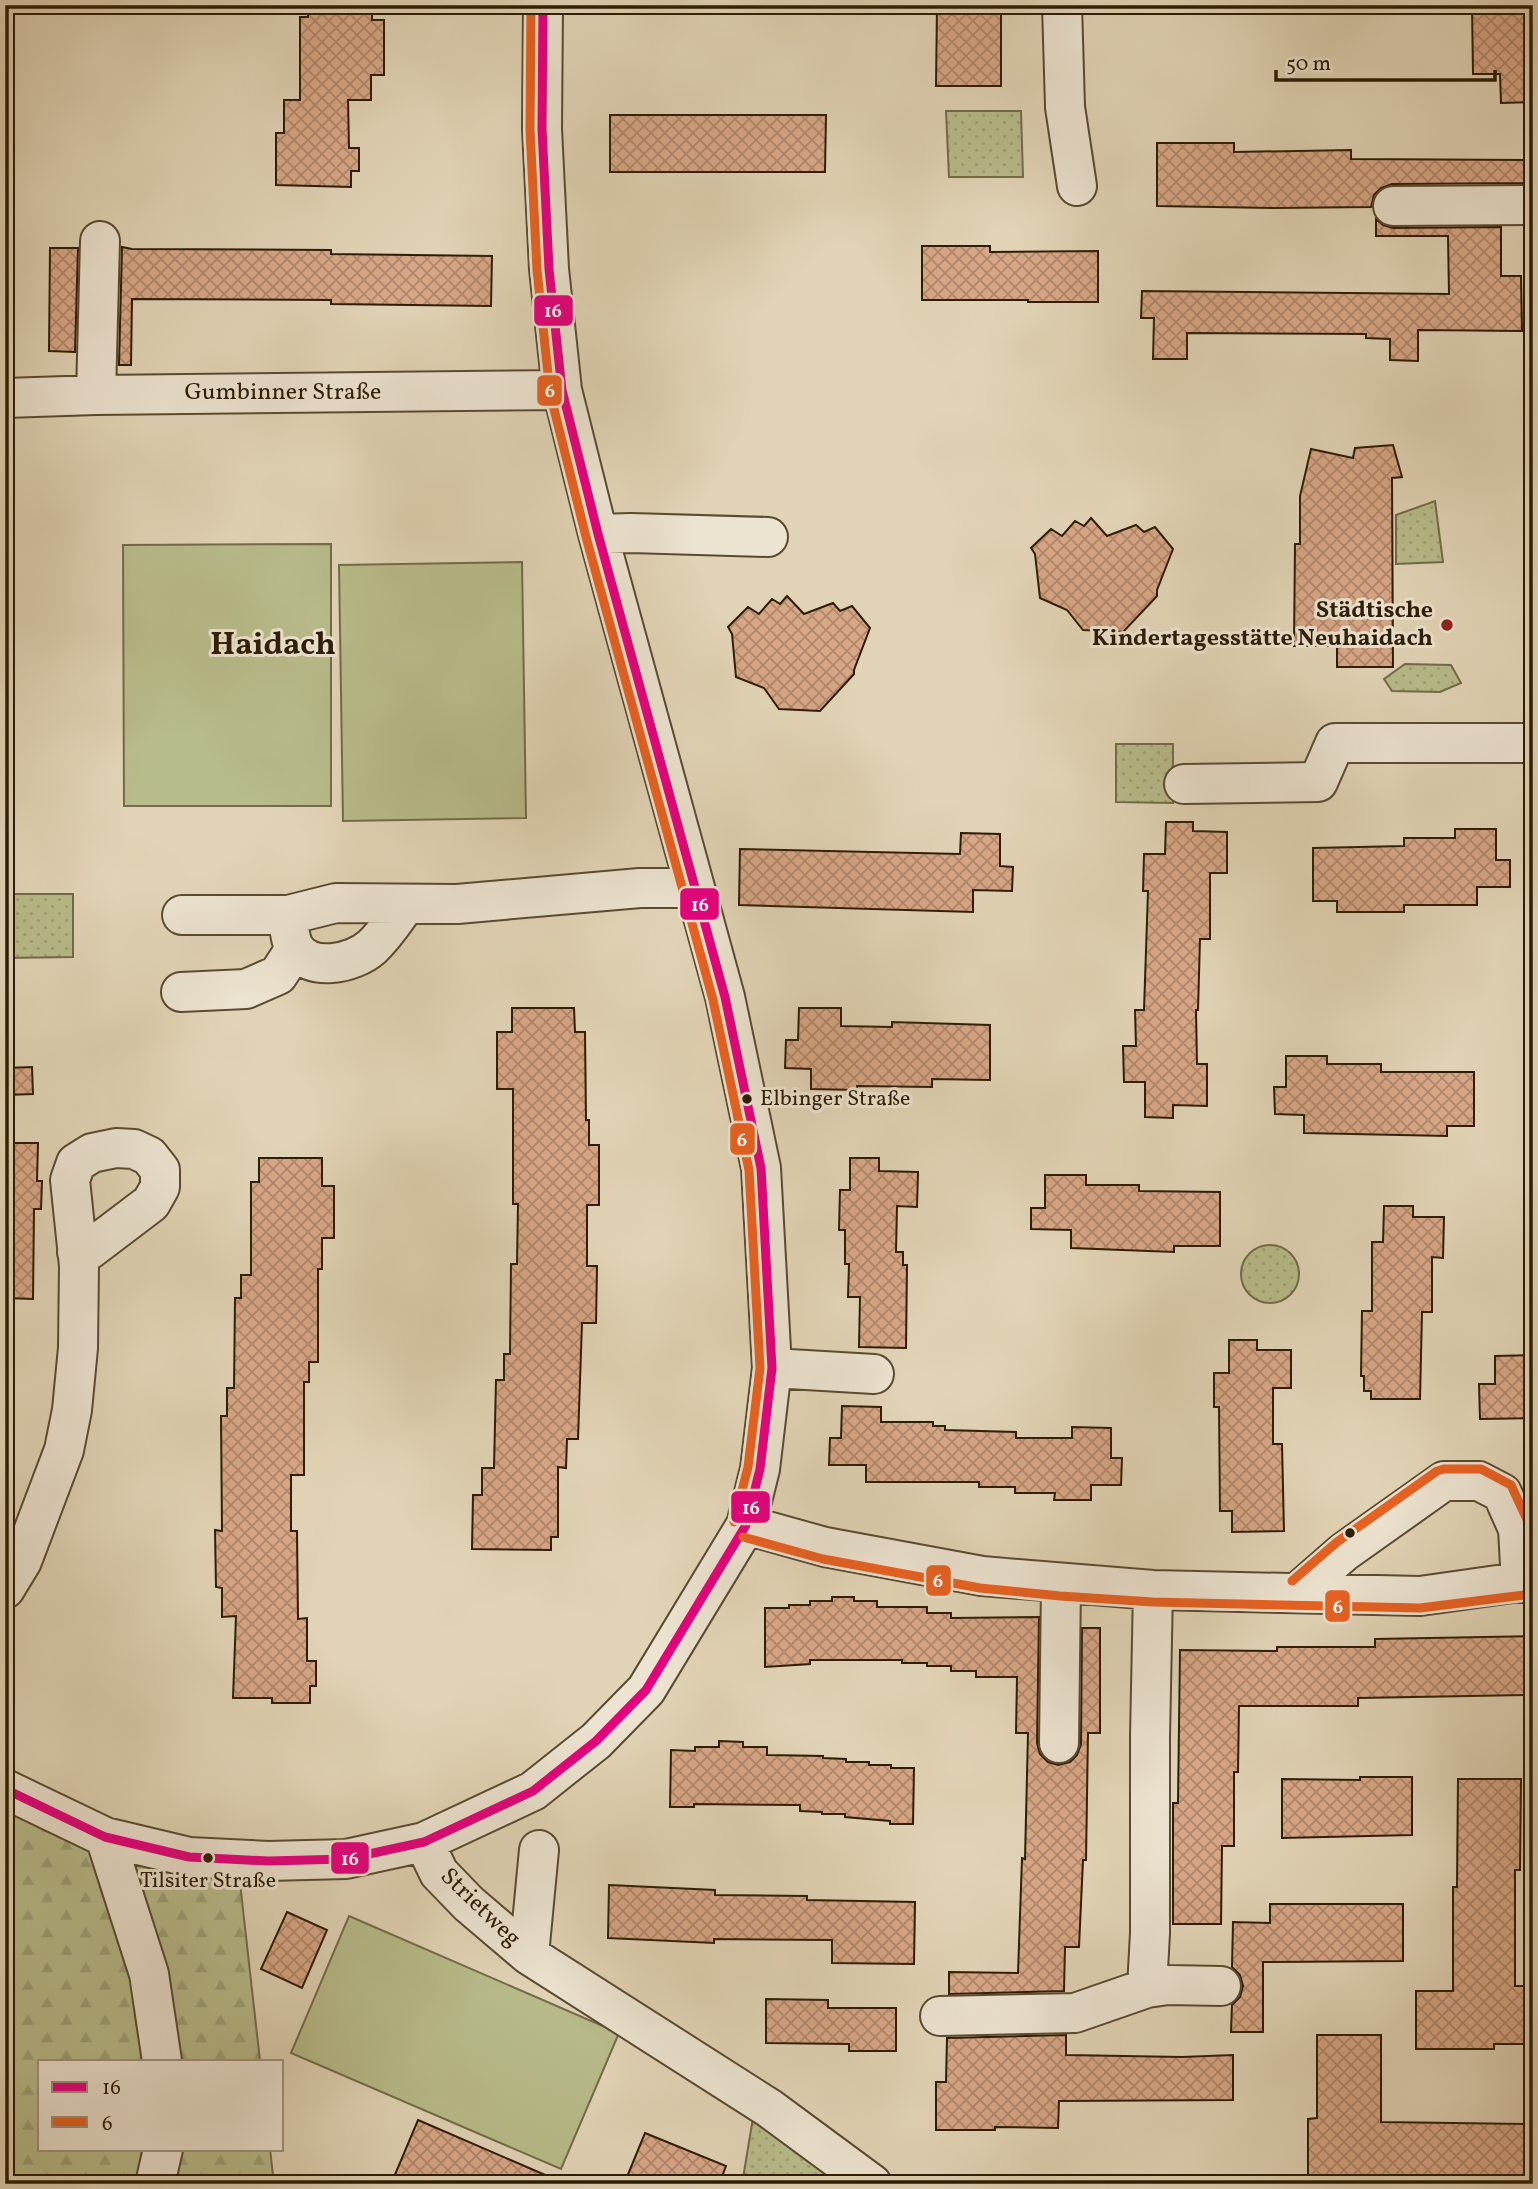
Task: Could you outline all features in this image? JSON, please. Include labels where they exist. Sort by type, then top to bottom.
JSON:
[{"type":"street","points":[[424,1842],[533,1791],[596,1741],[646,1690],[746,1525],[761,1469],[772,1368],[761,1168],[725,997],[598,534],[562,390],[549,269],[542,129],[543,5]]},
{"type":"street","points":[[1062,5],[1065,107],[1077,186]]},
{"type":"street","points":[[1393,206],[1533,205]]},
{"type":"street","points":[[96,395],[100,241]]},
{"type":"street","name":"Gumbinner Straße","points":[[5,398],[562,390]]},
{"type":"street","points":[[598,534],[768,537]]},
{"type":"street","points":[[1184,784],[1318,782],[1335,743],[1533,743]]},
{"type":"street","points":[[181,992],[246,989],[278,975],[292,932],[336,902],[457,904],[640,888],[695,888]]},
{"type":"street","points":[[182,915],[292,932],[313,962],[329,963],[358,957],[372,947],[391,928],[406,904]]},
{"type":"street","points":[[5,1589],[22,1561],[64,1450],[72,1410],[78,1348],[78,1252]]},
{"type":"street","points":[[772,1368],[874,1374]]},
{"type":"street","points":[[746,1525],[825,1547],[969,1573],[1061,1584],[1153,1590],[1420,1596],[1527,1581],[1518,1529],[1502,1493],[1479,1481],[1444,1481],[1344,1552],[1297,1593]]},
{"type":"street","points":[[1059,1743],[1061,1584]]},
{"type":"street","points":[[1147,1988],[1150,1933],[1153,1590]]},
{"type":"street","name":"Strietweg","points":[[5,1789],[105,1837],[189,1857],[268,1861],[346,1858],[424,1842],[439,1873],[469,1904],[529,1955],[769,2108],[872,2184]]},
{"type":"street","points":[[105,1837],[149,1975],[162,2060]]},
{"type":"street","points":[[529,1955],[539,1850]]},
{"type":"street","points":[[940,2016],[1075,2013],[1147,1988],[1168,1985],[1221,1986]]},
{"type":"street","points":[[155,2184],[163,2150]]},
{"type":"green space","points":[[946,111],[1021,111],[1023,177],[949,177]]},
{"type":"green space","points":[[1435,501],[1443,562],[1396,564],[1396,515]]},
{"type":"green space","points":[[331,544],[331,806],[124,806],[123,545]]},
{"type":"green space","points":[[522,562],[526,818],[343,821],[339,565]]},
{"type":"green space","points":[[1405,664],[1451,665],[1461,683],[1440,692],[1392,691],[1384,679]]},
{"type":"green space","points":[[1116,744],[1173,744],[1173,803],[1116,802]]},
{"type":"green space","points":[[5,894],[73,894],[73,957],[5,958]]},
{"type":"green space","points":[[1270,1245],[1281,1247],[1294,1258],[1299,1274],[1297,1285],[1286,1298],[1270,1303],[1259,1301],[1246,1290],[1241,1274],[1243,1263],[1254,1250]]},
{"type":"green space","points":[[5,1806],[239,1874],[260,2060],[38,2060],[38,2150],[270,2150],[274,2184],[5,2184]]},
{"type":"green space","points":[[349,1916],[619,2033],[561,2169],[291,2053]]},
{"type":"green space","points":[[755,2106],[868,2184],[742,2184]]},
{"type":"building","points":[[308,5],[372,5],[372,20],[384,20],[384,75],[371,75],[371,100],[348,100],[349,148],[359,148],[359,171],[351,171],[351,187],[276,185],[276,133],[284,133],[284,100],[300,100],[300,17],[308,17]]},
{"type":"building","points":[[937,5],[1001,5],[1001,86],[936,86]]},
{"type":"building","points":[[1472,5],[1533,5],[1533,102],[1501,103],[1500,74],[1473,74]]},
{"type":"building","points":[[610,115],[826,115],[825,172],[610,172]]},
{"type":"building","points":[[1157,143],[1234,143],[1234,152],[1351,150],[1351,159],[1526,160],[1526,183],[1392,184],[1381,188],[1374,195],[1371,207],[1157,206]]},
{"type":"building","points":[[1376,219],[1393,228],[1501,227],[1501,276],[1521,276],[1522,331],[1418,330],[1418,361],[1390,360],[1390,339],[1366,338],[1366,334],[1187,333],[1187,359],[1153,359],[1154,318],[1141,318],[1142,291],[1449,294],[1448,236],[1376,236]]},
{"type":"building","points":[[922,246],[990,246],[990,252],[1098,251],[1098,302],[922,300]]},
{"type":"building","points":[[122,247],[492,256],[491,306],[331,304],[331,300],[132,299],[131,365],[119,365]]},
{"type":"building","points":[[50,248],[78,248],[75,352],[49,351]]},
{"type":"building","points":[[1393,445],[1402,477],[1392,478],[1393,667],[1337,667],[1337,646],[1294,646],[1295,544],[1300,544],[1300,496],[1311,449],[1353,458],[1355,448]]},
{"type":"building","points":[[1091,518],[1107,536],[1136,525],[1144,532],[1155,527],[1173,549],[1157,596],[1123,632],[1083,630],[1067,610],[1040,598],[1035,554],[1031,548],[1051,529],[1062,536],[1075,521],[1084,526]]},
{"type":"building","points":[[787,596],[804,614],[833,603],[840,611],[852,606],[870,628],[854,674],[820,711],[779,709],[764,688],[736,677],[732,634],[728,627],[748,607],[759,614],[772,599],[780,604]]},
{"type":"building","points":[[1166,822],[1193,822],[1193,831],[1227,832],[1227,873],[1210,873],[1210,939],[1200,939],[1196,1010],[1197,1064],[1207,1064],[1207,1106],[1173,1105],[1173,1118],[1145,1117],[1145,1082],[1124,1082],[1123,1046],[1136,1046],[1135,1010],[1144,1010],[1148,891],[1143,891],[1144,854],[1165,854]]},
{"type":"building","points":[[1455,829],[1496,829],[1496,860],[1510,860],[1510,887],[1477,887],[1477,905],[1404,905],[1404,912],[1337,912],[1337,901],[1313,901],[1313,848],[1404,846],[1404,838],[1455,838]]},
{"type":"building","points":[[961,833],[1000,834],[1000,866],[1013,867],[1012,891],[973,890],[973,912],[739,905],[740,849],[960,854]]},
{"type":"building","points":[[512,1008],[574,1008],[575,1032],[585,1032],[586,1120],[589,1120],[589,1145],[599,1145],[599,1205],[587,1205],[587,1266],[597,1266],[596,1323],[582,1323],[578,1439],[567,1439],[566,1468],[558,1467],[558,1537],[551,1537],[551,1550],[472,1549],[473,1495],[482,1495],[482,1468],[494,1468],[496,1380],[504,1380],[504,1354],[510,1354],[511,1264],[517,1264],[518,1204],[513,1204],[513,1089],[497,1089],[497,1032],[512,1032]]},
{"type":"building","points":[[799,1008],[841,1008],[841,1026],[892,1027],[892,1022],[990,1025],[990,1080],[932,1079],[932,1087],[857,1086],[857,1090],[811,1089],[811,1069],[785,1068],[786,1040],[798,1040]]},
{"type":"building","points":[[1286,1056],[1327,1056],[1327,1064],[1381,1064],[1381,1072],[1474,1072],[1474,1126],[1447,1126],[1447,1136],[1304,1133],[1304,1115],[1275,1114],[1274,1087],[1286,1087]]},
{"type":"building","points":[[32,1067],[33,1094],[5,1095],[5,1068]]},
{"type":"building","points":[[5,1143],[38,1143],[37,1181],[42,1181],[41,1209],[34,1209],[33,1299],[5,1298]]},
{"type":"building","points":[[259,1158],[322,1158],[322,1186],[334,1186],[334,1238],[322,1238],[322,1269],[318,1269],[318,1362],[309,1362],[309,1382],[304,1382],[304,1475],[291,1475],[291,1531],[297,1531],[298,1619],[307,1618],[307,1661],[316,1661],[316,1686],[310,1686],[310,1703],[272,1703],[272,1698],[233,1698],[236,1616],[222,1617],[222,1588],[216,1587],[215,1530],[222,1531],[221,1416],[227,1416],[227,1388],[234,1388],[235,1298],[241,1298],[241,1275],[251,1275],[251,1182],[259,1182]]},
{"type":"building","points":[[850,1158],[879,1158],[879,1171],[918,1172],[917,1207],[897,1206],[896,1252],[903,1252],[903,1265],[907,1265],[906,1348],[859,1347],[860,1297],[848,1297],[849,1264],[845,1264],[845,1230],[839,1230],[840,1190],[850,1190]]},
{"type":"building","points":[[1045,1175],[1086,1175],[1086,1185],[1139,1185],[1139,1191],[1220,1192],[1220,1246],[1174,1246],[1174,1252],[1071,1248],[1071,1230],[1031,1229],[1031,1208],[1045,1208]]},
{"type":"building","points":[[1384,1206],[1413,1206],[1413,1217],[1444,1217],[1443,1258],[1432,1257],[1432,1312],[1422,1312],[1420,1399],[1371,1399],[1371,1391],[1364,1391],[1364,1376],[1361,1376],[1362,1311],[1372,1311],[1372,1242],[1383,1242]]},
{"type":"building","points":[[1229,1340],[1257,1340],[1257,1350],[1291,1350],[1291,1388],[1273,1388],[1273,1444],[1282,1444],[1284,1531],[1232,1532],[1232,1511],[1220,1511],[1219,1407],[1214,1407],[1214,1373],[1229,1373]]},
{"type":"building","points":[[1533,1355],[1533,1418],[1480,1419],[1479,1384],[1495,1384],[1495,1356]]},
{"type":"building","points":[[842,1406],[881,1407],[881,1422],[933,1422],[933,1426],[945,1426],[945,1430],[1016,1432],[1016,1438],[1072,1438],[1072,1427],[1111,1428],[1111,1458],[1122,1458],[1121,1485],[1091,1485],[1091,1500],[1054,1500],[1055,1493],[1015,1493],[1015,1487],[979,1487],[979,1482],[866,1482],[866,1465],[829,1465],[830,1438],[841,1438]]},
{"type":"building","points":[[832,1597],[877,1601],[877,1607],[927,1607],[927,1613],[951,1613],[951,1618],[1039,1617],[1037,1743],[1040,1754],[1048,1762],[1058,1765],[1070,1762],[1077,1755],[1081,1744],[1082,1628],[1100,1628],[1100,1733],[1088,1733],[1086,1860],[1083,1860],[1079,1947],[1065,1947],[1064,1991],[949,1994],[949,1972],[1018,1973],[1022,1858],[1025,1859],[1028,1733],[1016,1733],[1017,1677],[976,1677],[976,1671],[951,1671],[951,1666],[902,1663],[902,1660],[810,1660],[810,1664],[765,1667],[765,1608],[810,1605],[810,1601],[832,1601]]},
{"type":"building","points":[[1533,1636],[1533,1695],[1358,1698],[1358,1706],[1239,1706],[1238,1772],[1234,1772],[1234,1846],[1222,1846],[1221,1924],[1173,1924],[1173,1803],[1178,1803],[1180,1650],[1277,1651],[1277,1647],[1375,1647],[1375,1639]]},
{"type":"building","points":[[719,1741],[743,1742],[743,1747],[767,1747],[767,1755],[823,1756],[846,1759],[846,1762],[891,1765],[891,1768],[914,1768],[913,1824],[890,1824],[890,1821],[845,1817],[845,1814],[800,1811],[800,1805],[694,1804],[694,1807],[670,1807],[671,1750],[695,1751],[695,1747],[719,1747]]},
{"type":"building","points":[[1360,1777],[1412,1777],[1412,1835],[1282,1838],[1282,1779],[1360,1780]]},
{"type":"building","points":[[1458,1779],[1521,1779],[1520,1870],[1515,1870],[1515,1986],[1533,1986],[1533,2044],[1494,2044],[1494,2049],[1416,2049],[1416,1991],[1453,1991],[1453,1887],[1457,1887]]},
{"type":"building","points":[[609,1885],[715,1890],[715,1895],[807,1896],[807,1900],[915,1902],[914,1964],[832,1963],[832,1940],[714,1939],[714,1943],[608,1938]]},
{"type":"building","points":[[1270,1904],[1403,1904],[1403,1961],[1263,1962],[1263,2032],[1231,2032],[1232,2005],[1240,1997],[1243,1986],[1240,1975],[1232,1967],[1233,1922],[1270,1923]]},
{"type":"building","points":[[287,1912],[327,1930],[302,1988],[261,1969]]},
{"type":"building","points":[[766,1999],[828,2000],[828,2008],[896,2008],[896,2051],[849,2051],[849,2044],[766,2043]]},
{"type":"building","points":[[1066,2035],[1066,2055],[1233,2055],[1233,2100],[1059,2101],[1058,2128],[936,2130],[936,2082],[946,2082],[947,2038]]},
{"type":"building","points":[[1317,2035],[1381,2035],[1381,2122],[1533,2124],[1533,2183],[1308,2184],[1308,2119],[1317,2118]]},
{"type":"building","points":[[418,2120],[566,2184],[391,2184]]},
{"type":"building","points":[[645,2133],[726,2166],[719,2184],[624,2184]]},
{"type":"transit line","name":"6","points":[[531,5],[530,130],[537,270],[550,393],[586,537],[713,1000],[749,1170],[760,1368],[748,1467],[734,1522]]},
{"type":"transit line","name":"16","points":[[5,1789],[105,1837],[189,1857],[268,1861],[346,1859],[424,1842],[533,1791],[596,1741],[646,1690],[746,1525],[760,1469],[772,1368],[761,1168],[725,997],[598,534],[562,390],[549,269],[542,129],[543,5]]},
{"type":"transit line","name":"6","points":[[1292,1581],[1337,1542],[1437,1471],[1444,1469],[1481,1469],[1511,1485],[1530,1526],[1533,1574]]},
{"type":"transit line","name":"6","points":[[743,1537],[823,1559],[980,1588],[1153,1602],[1420,1608],[1524,1595],[1533,1586]]},
{"type":"place","name":"Städtische Kindertagesstätte Neuhaidach","points":[[1447,625]]},
{"type":"place","name":"Elbinger Straße","points":[[747,1099]]},
{"type":"place","name":"Tilsiter Straße","points":[[208,1858]]},
{"type":"district","name":"Haidach","points":[[273,646]]}]
